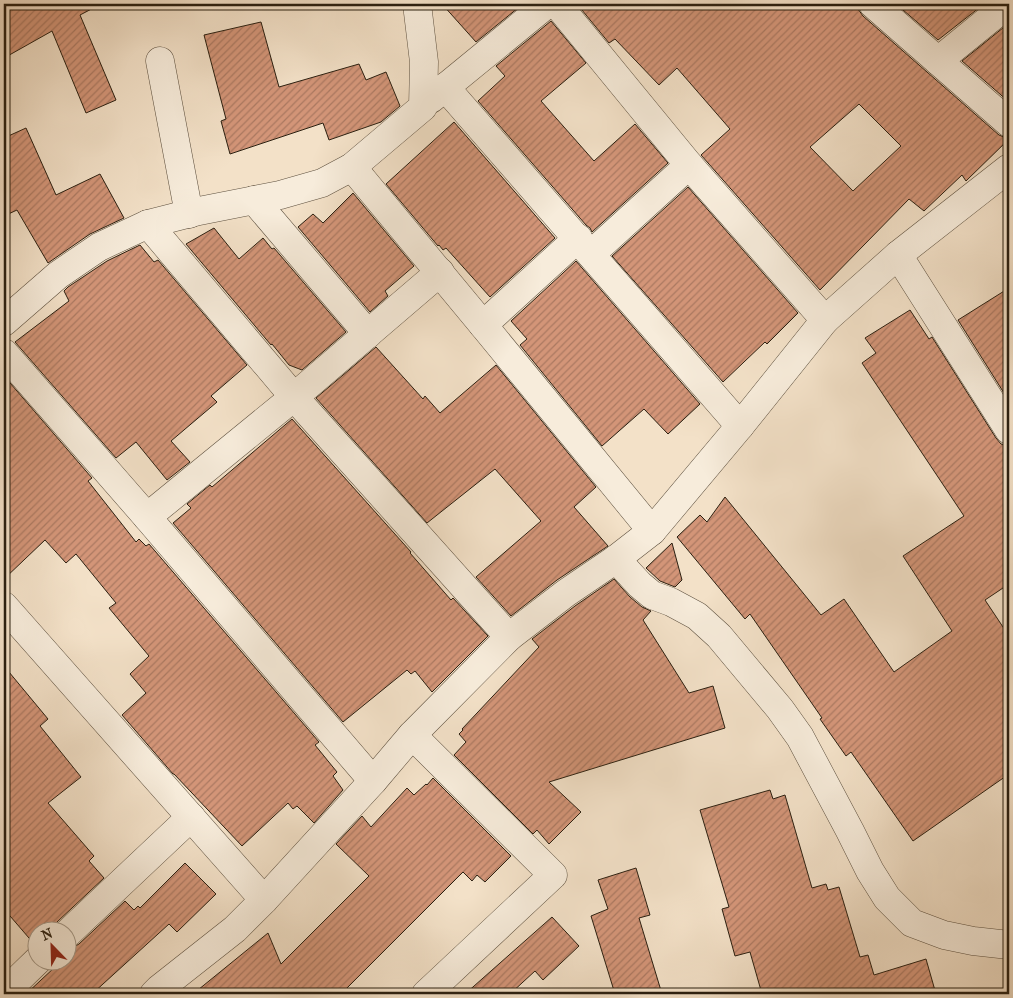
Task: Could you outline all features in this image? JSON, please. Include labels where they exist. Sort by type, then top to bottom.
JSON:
[{"type":"street","points":[[417,4],[424,62],[423,107]]},
{"type":"street","points":[[4,322],[58,275],[99,247],[148,224],[280,195],[322,182],[352,168],[445,87],[547,4]]},
{"type":"street","points":[[557,4],[689,166],[825,320]]},
{"type":"street","points":[[873,4],[1009,123]]},
{"type":"street","points":[[938,61],[1008,4]]},
{"type":"street","points":[[160,61],[188,214]]},
{"type":"street","points":[[445,87],[740,426]]},
{"type":"street","points":[[484,325],[689,166]]},
{"type":"street","points":[[352,168],[484,325],[652,531]]},
{"type":"street","points":[[154,994],[235,929],[264,900],[373,781],[412,735],[509,637],[652,531],[825,320],[898,256],[1009,168]]},
{"type":"street","points":[[254,200],[368,334]]},
{"type":"street","points":[[148,224],[294,397],[509,637]]},
{"type":"street","points":[[898,256],[1009,430]]},
{"type":"street","points":[[147,517],[294,397],[440,272]]},
{"type":"street","points":[[4,353],[373,781]]},
{"type":"street","points":[[616,559],[652,596],[671,602],[696,616],[719,636],[780,709],[800,737],[870,871],[887,898],[912,922],[920,926],[944,935],[973,941],[1009,945]]},
{"type":"street","points":[[4,606],[264,900]]},
{"type":"street","points":[[412,735],[553,875],[426,994]]},
{"type":"street","points":[[78,924],[191,817]]},
{"type":"street","points":[[4,992],[28,969]]},
{"type":"building","points":[[4,4],[101,4],[80,15],[116,100],[86,113],[52,31],[4,58]]},
{"type":"building","points":[[442,4],[523,4],[476,42]]},
{"type":"building","points":[[577,4],[858,4],[858,9],[863,16],[999,135],[1009,139],[966,181],[962,175],[924,211],[909,199],[820,290],[701,155],[730,129],[677,68],[659,85],[615,39],[609,43]],"holes":[[[859,104],[901,146],[853,191],[810,147]]]},
{"type":"building","points":[[896,4],[984,4],[938,40]]},
{"type":"building","points":[[551,21],[586,63],[541,101],[594,161],[635,124],[668,163],[592,232],[478,101],[505,76],[496,66]]},
{"type":"building","points":[[261,22],[279,87],[359,64],[366,80],[386,72],[400,106],[381,122],[329,140],[323,123],[230,154],[221,121],[226,119],[204,35]]},
{"type":"building","points":[[1009,23],[1009,102],[962,61]]},
{"type":"building","points":[[454,122],[555,238],[490,297],[446,248],[443,250],[438,246],[386,184]]},
{"type":"building","points":[[26,128],[56,195],[100,174],[124,218],[90,234],[48,263],[17,210],[4,216],[4,138]]},
{"type":"building","points":[[688,187],[798,313],[767,344],[765,342],[723,382],[612,256]]},
{"type":"building","points":[[353,193],[414,266],[385,291],[388,296],[370,312],[298,227],[313,214],[323,223]]},
{"type":"building","points":[[214,228],[239,259],[263,238],[272,249],[274,248],[346,332],[302,370],[289,365],[186,244]]},
{"type":"building","points":[[140,245],[154,262],[158,260],[247,365],[211,396],[217,402],[171,441],[190,462],[167,480],[136,442],[116,458],[15,342],[69,301],[64,291],[68,287],[107,261]]},
{"type":"building","points":[[576,261],[700,404],[668,434],[644,409],[602,446],[520,345],[527,339],[511,321]]},
{"type":"building","points":[[1009,288],[1009,401],[958,320]]},
{"type":"building","points":[[910,310],[929,339],[932,337],[996,438],[1001,444],[1009,446],[1009,584],[985,600],[1009,636],[1009,774],[913,841],[851,752],[846,756],[750,614],[745,619],[677,537],[700,515],[707,522],[725,497],[821,615],[844,599],[894,672],[952,631],[903,556],[964,516],[862,363],[876,353],[865,338]]},
{"type":"building","points":[[376,347],[423,399],[425,396],[440,413],[496,365],[596,487],[574,507],[608,546],[557,580],[511,616],[476,577],[541,521],[495,469],[427,523],[316,398]]},
{"type":"building","points":[[4,376],[92,478],[88,481],[136,542],[139,539],[146,546],[149,544],[319,742],[315,745],[337,772],[333,776],[343,790],[314,823],[297,806],[293,809],[288,803],[242,846],[173,774],[122,715],[146,693],[130,674],[149,656],[109,608],[116,603],[76,554],[66,563],[45,540],[4,579]]},
{"type":"building","points":[[292,419],[411,552],[451,600],[453,598],[488,636],[432,692],[415,671],[411,674],[407,670],[343,722],[173,523],[191,508],[187,504],[210,485],[212,487]]},
{"type":"building","points":[[672,543],[682,580],[675,587],[660,581],[646,568]]},
{"type":"building","points":[[614,579],[630,597],[642,607],[651,611],[643,620],[689,693],[713,686],[725,728],[549,782],[581,812],[549,844],[537,830],[533,834],[454,755],[466,742],[459,734],[539,647],[532,639]]},
{"type":"building","points":[[4,666],[48,719],[40,726],[81,777],[48,803],[94,856],[89,861],[104,878],[59,920],[28,920],[28,937],[4,909]]},
{"type":"building","points":[[433,778],[511,856],[485,882],[477,875],[472,881],[463,872],[341,994],[193,994],[268,933],[281,964],[369,876],[336,844],[362,816],[371,827],[407,788],[414,795]]},
{"type":"building","points":[[770,790],[773,799],[785,795],[812,888],[826,884],[828,890],[839,887],[860,957],[868,955],[874,975],[926,959],[936,994],[762,994],[750,952],[735,956],[722,909],[729,907],[700,810]]},
{"type":"building","points":[[185,863],[216,894],[177,932],[169,924],[92,994],[26,994],[52,970],[78,970],[78,945],[125,901],[134,910],[138,906],[140,908]]},
{"type":"building","points":[[636,868],[650,915],[639,918],[662,994],[615,994],[591,916],[608,909],[598,880]]},
{"type":"building","points":[[552,917],[579,946],[543,980],[535,971],[510,994],[465,994]]}]
